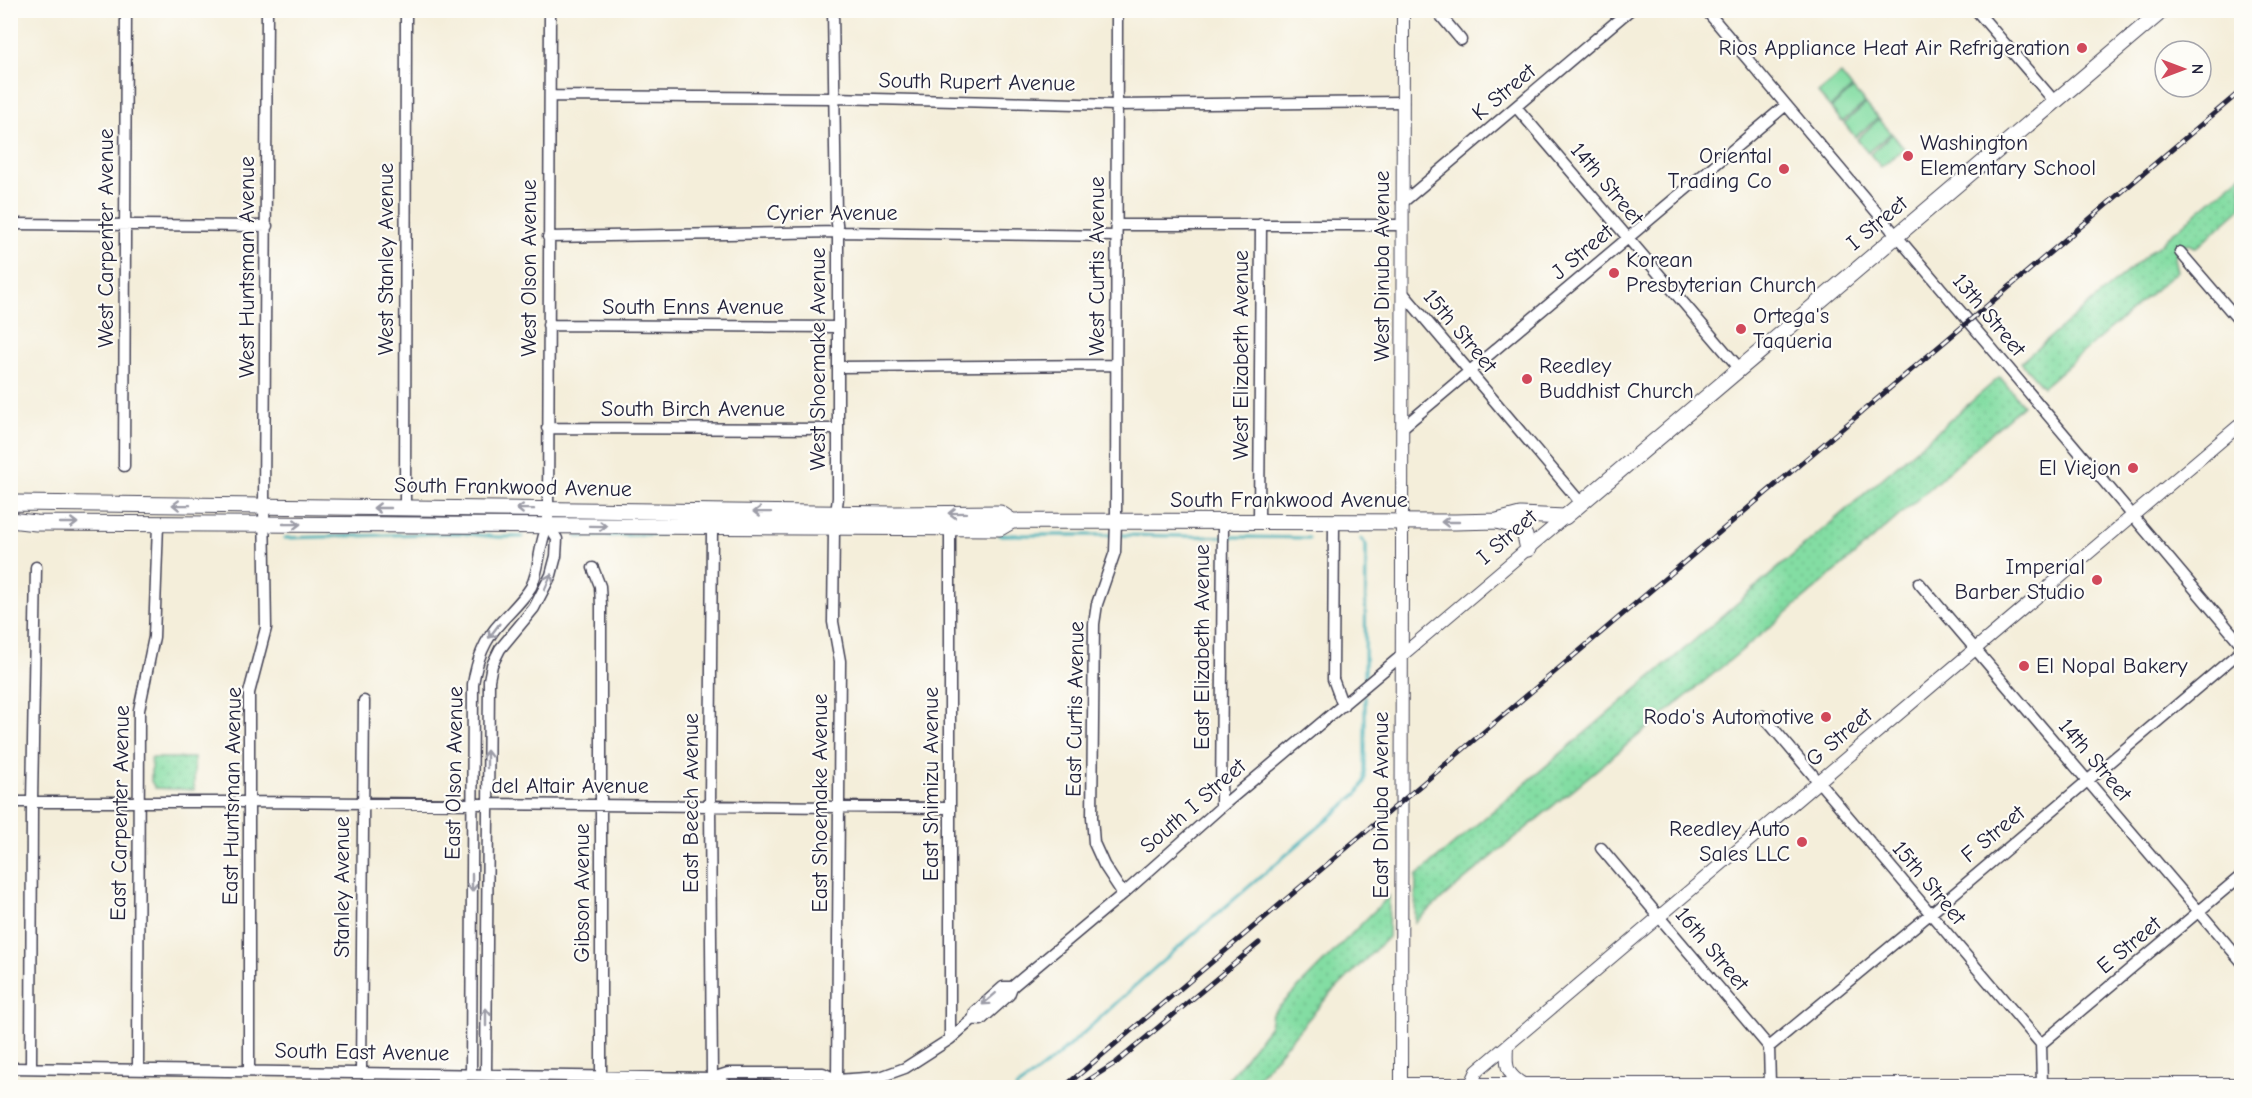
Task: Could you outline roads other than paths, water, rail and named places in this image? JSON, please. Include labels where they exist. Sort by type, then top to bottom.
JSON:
[{"type":"main road","name":"I Street","points":[[1565,517],[2163,10]]},
{"type":"main road","name":"South Frankwood Avenue","points":[[10,506],[16,503],[548,509],[950,528],[1000,528],[1012,522],[1497,522],[1520,515],[1565,517]]},
{"type":"main road","name":"South Frankwood Avenue","points":[[10,520],[36,523],[712,527],[1000,513],[1012,522]]},
{"type":"main road","points":[[1497,522],[1520,527],[1528,549]]},
{"type":"street","name":"West Carpenter Avenue","points":[[124,466],[126,10]]},
{"type":"street","name":"West Huntsman Avenue","points":[[264,524],[267,10]]},
{"type":"street","name":"West Stanley Avenue","points":[[405,508],[406,10]]},
{"type":"street","name":"West Olson Avenue","points":[[548,525],[550,10]]},
{"type":"street","name":"West Shoemake Avenue","points":[[833,10],[838,232],[838,498],[835,521]]},
{"type":"street","name":"West Curtis Avenue","points":[[1116,521],[1117,10]]},
{"type":"street","name":"West Dinuba Avenue","points":[[1402,522],[1403,10]]},
{"type":"street","points":[[1436,10],[1461,40]]},
{"type":"street","name":"K Street","points":[[1402,203],[1630,10]]},
{"type":"street","name":"13th Street","points":[[1706,10],[2241,645]]},
{"type":"street","points":[[1976,10],[2055,102]]},
{"type":"street","name":"South Rupert Avenue","points":[[550,96],[834,98],[1116,105],[1403,102]]},
{"type":"street","name":"J Street","points":[[1402,428],[1786,105]]},
{"type":"street","name":"14th Street","points":[[1516,107],[1740,369]]},
{"type":"street","points":[[10,224],[267,226]]},
{"type":"street","name":"Cyrier Avenue","points":[[548,237],[1116,230],[1261,224],[1402,225]]},
{"type":"street","name":"West Elizabeth Avenue","points":[[1259,523],[1261,224]]},
{"type":"street","points":[[2180,252],[2241,324]]},
{"type":"street","name":"15th Street","points":[[1403,293],[1581,503]]},
{"type":"street","name":"South Enns Avenue","points":[[548,326],[838,327]]},
{"type":"street","points":[[838,367],[1116,365]]},
{"type":"street","name":"G Street","points":[[1471,1086],[1477,1071],[2241,423]]},
{"type":"street","name":"South Birch Avenue","points":[[547,428],[838,429]]},
{"type":"street","name":"I Street","points":[[1401,656],[1565,517]]},
{"type":"street","name":"East Shoemake Avenue","points":[[835,521],[833,622],[840,661],[837,1080]]},
{"type":"street","name":"East Curtis Avenue","points":[[1116,521],[1114,552],[1097,604],[1094,624],[1092,817],[1094,843],[1104,865],[1123,894]]},
{"type":"street","points":[[1334,521],[1333,679],[1343,706]]},
{"type":"street","name":"East Dinuba Avenue","points":[[1401,1086],[1402,522]]},
{"type":"street","name":"East Elizabeth Avenue","points":[[1221,807],[1223,523]]},
{"type":"street","name":"East Carpenter Avenue","points":[[138,1069],[139,710],[154,637],[158,524]]},
{"type":"street","name":"East Huntsman Avenue","points":[[249,1071],[249,693],[266,628],[264,524]]},
{"type":"street","name":"East Olson Avenue","points":[[471,1075],[472,698],[476,668],[488,639],[531,587],[540,560],[542,537],[548,525]]},
{"type":"street","name":"East Olson Avenue","points":[[486,1075],[489,680],[492,665],[500,649],[534,608],[551,575],[556,556],[557,539],[548,525]]},
{"type":"street","name":"East Beech Avenue","points":[[712,527],[710,806],[712,1078]]},
{"type":"street","name":"East Shimizu Avenue","points":[[950,528],[950,1039]]},
{"type":"street","points":[[31,1067],[36,567]]},
{"type":"street","name":"Gibson Avenue","points":[[593,568],[600,585],[601,605],[601,1076]]},
{"type":"street","name":"14th Street","points":[[1920,583],[2241,962]]},
{"type":"street","name":"F Street","points":[[1769,1047],[1930,914],[2241,650]]},
{"type":"street","name":"South I Street","points":[[837,1080],[880,1077],[897,1071],[950,1039],[974,1019],[975,1012],[1003,987],[1011,987],[1123,894],[1221,807],[1401,656]]},
{"type":"street","name":"Stanley Avenue","points":[[361,1073],[363,701]]},
{"type":"street","name":"15th Street","points":[[1762,716],[2041,1044]]},
{"type":"street","name":"del Altair Avenue","points":[[10,802],[139,801],[950,808]]},
{"type":"street","name":"16th Street","points":[[1601,848],[1769,1047]]},
{"type":"street","name":"E Street","points":[[2041,1044],[2241,874]]},
{"type":"street","points":[[2039,1085],[2041,1044]]},
{"type":"street","points":[[1507,1046],[1509,1072],[1524,1084]]},
{"type":"street","points":[[1769,1047],[1770,1084]]},
{"type":"street","name":"South East Avenue","points":[[10,1068],[712,1078],[728,1073],[823,1073],[837,1080]]},
{"type":"street","name":"South East Avenue","points":[[712,1078],[729,1085],[822,1088],[837,1080]]},
{"type":"street","points":[[1401,1086],[1524,1084],[1540,1086],[1770,1084],[2179,1086],[2241,1084]]},
{"type":"waterway","points":[[285,538],[458,533],[522,537]]},
{"type":"waterway","points":[[577,537],[661,534]]},
{"type":"waterway","points":[[999,535],[1113,535]]},
{"type":"waterway","points":[[1119,535],[1309,538]]},
{"type":"waterway","points":[[1361,539],[1366,545],[1365,677]]},
{"type":"waterway","points":[[1016,1088],[1067,1048],[1173,952],[1358,793],[1365,781],[1365,696]]},
{"type":"railway","points":[[1063,1088],[2242,90]]},
{"type":"railway","points":[[1076,1088],[1117,1062],[1259,943]]},
{"type":"place","name":"Rios Appliance Heat Air Refrigeration","points":[[2082,48]]},
{"type":"place","name":"Washington Elementary School","points":[[1908,156]]},
{"type":"place","name":"Oriental Trading Co","points":[[1784,169]]},
{"type":"place","name":"Korean Presbyterian Church","points":[[1614,273]]},
{"type":"place","name":"Ortega's Taqueria","points":[[1741,329]]},
{"type":"place","name":"Reedley Buddhist Church","points":[[1527,379]]},
{"type":"place","name":"El Viejon","points":[[2133,468]]},
{"type":"place","name":"Imperial Barber Studio","points":[[2097,580]]},
{"type":"place","name":"El Nopal Bakery","points":[[2024,666]]},
{"type":"place","name":"Rodo's Automotive","points":[[1826,717]]},
{"type":"place","name":"Reedley Auto Sales LLC","points":[[1802,842]]}]
